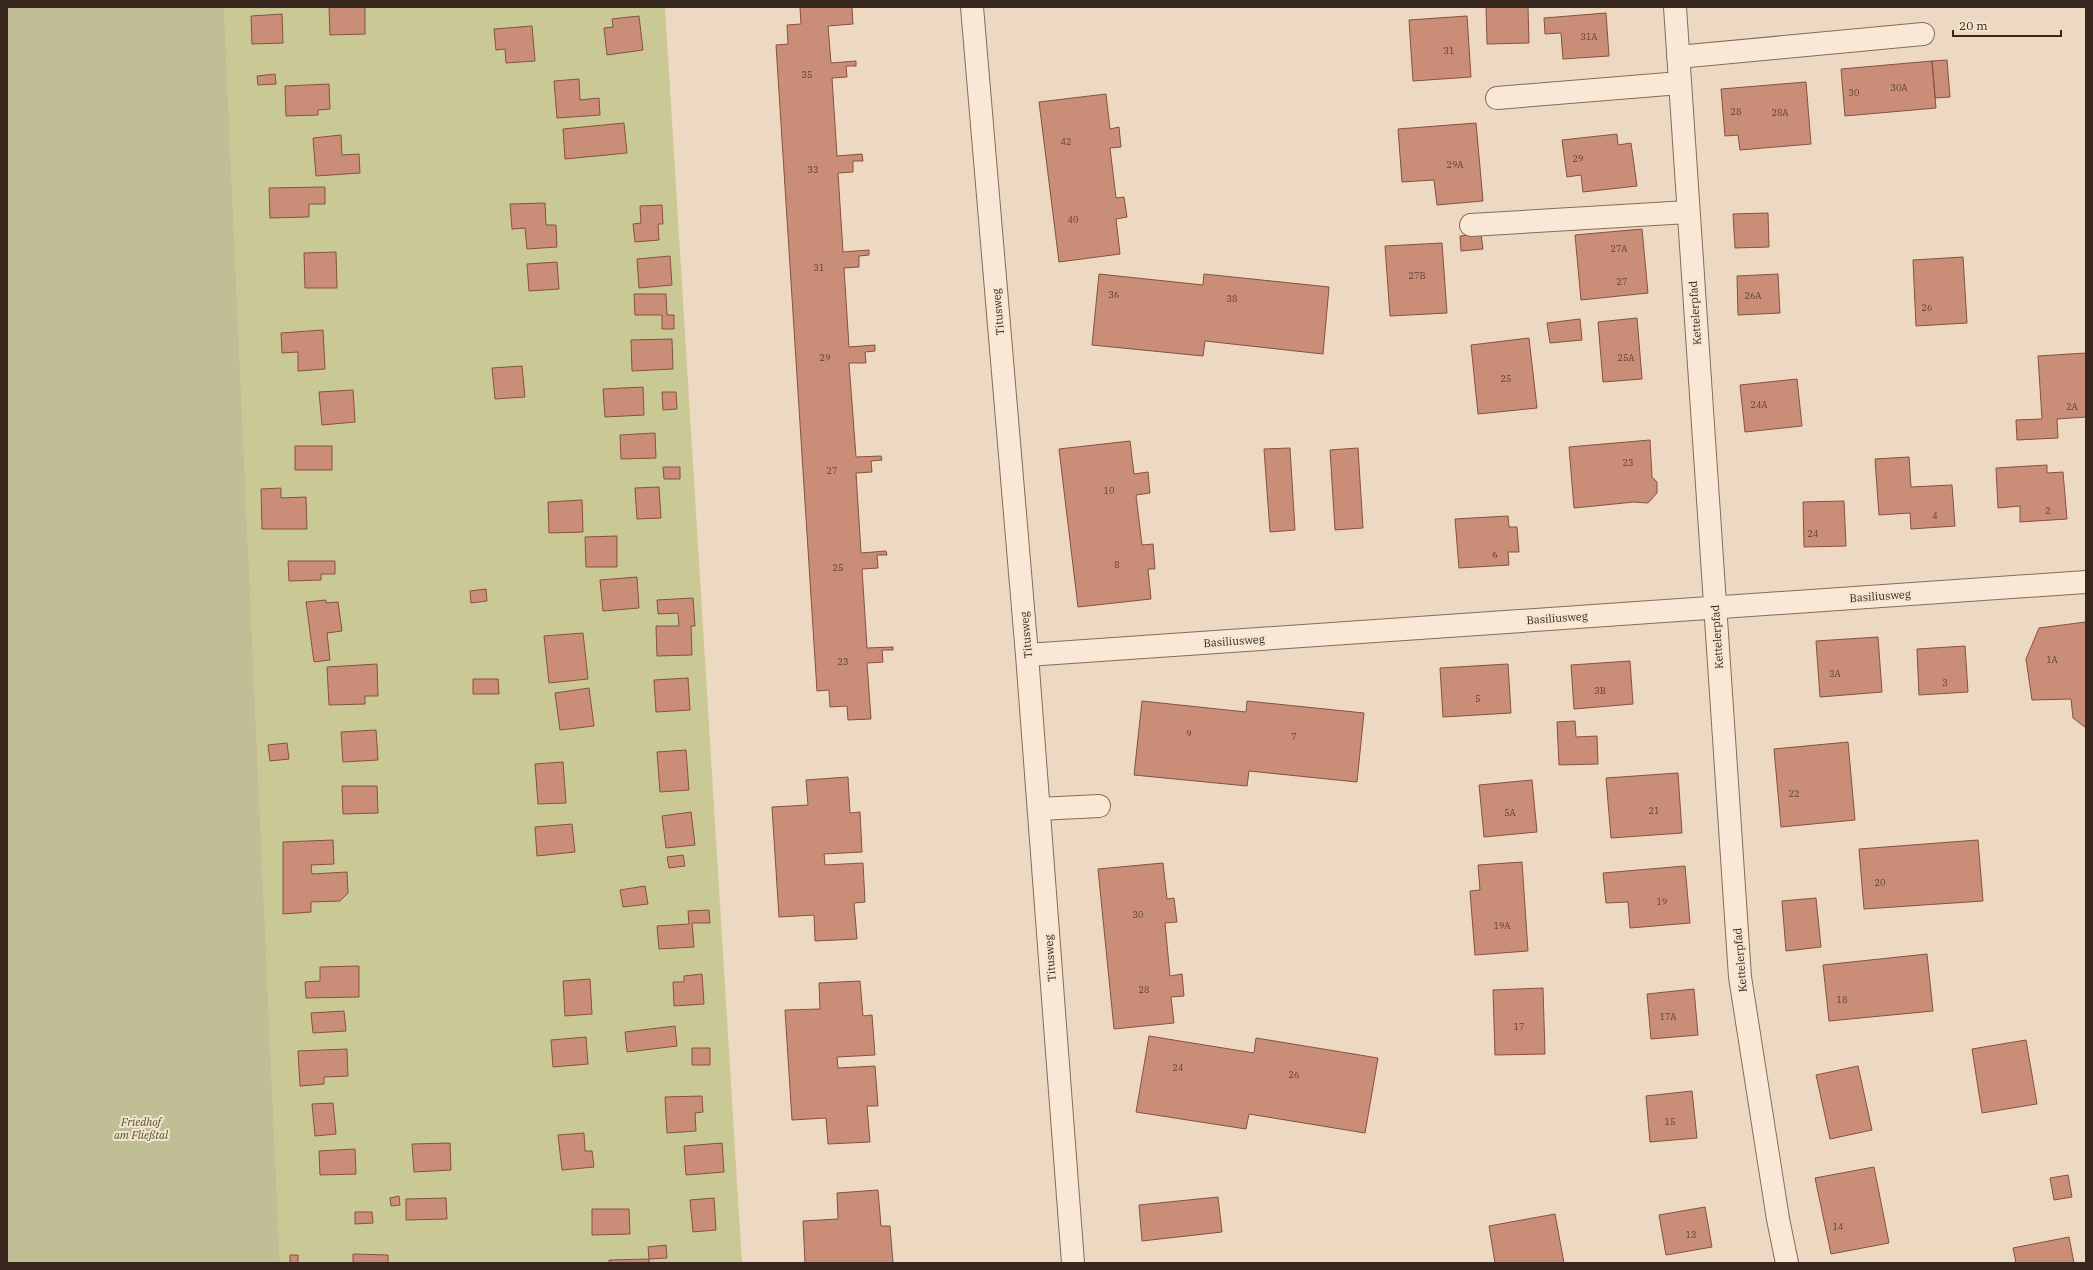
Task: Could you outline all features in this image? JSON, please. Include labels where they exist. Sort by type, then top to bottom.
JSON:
[{"type":"street","name":"Titusweg","points":[[972,7],[1028,655],[1073,1263]]},
{"type":"street","name":"Kettelerpfad","points":[[1675,7],[1740,977],[1778,1219],[1787,1263]]},
{"type":"street","points":[[1678,57],[1923,34]]},
{"type":"street","points":[[1497,98],[1680,83]]},
{"type":"street","points":[[1471,225],[1688,212]]},
{"type":"street","name":"Basiliusweg","points":[[1028,655],[2086,582]]},
{"type":"street","points":[[1039,809],[1099,806]]},
{"type":"shaded area","points":[[224,7],[665,7],[742,1263],[280,1263]]},
{"type":"green space","name":"Friedhof am Fließtal","points":[[7,7],[224,7],[280,1263],[7,1263]]},
{"type":"building","points":[[329,7],[365,7],[365,34],[330,35]]},
{"type":"building","points":[[800,7],[852,7],[853,24],[828,26],[831,63],[856,61],[856,66],[846,66],[847,77],[832,78],[837,156],[862,154],[863,161],[853,161],[853,172],[838,173],[843,252],[869,250],[869,255],[859,256],[859,267],[844,268],[849,347],[875,345],[875,351],[865,352],[866,363],[849,363],[856,457],[881,456],[882,460],[871,461],[872,472],[856,473],[861,553],[886,551],[887,555],[877,555],[878,568],[862,569],[867,648],[893,647],[893,650],[882,650],[883,662],[867,663],[871,719],[848,720],[847,706],[830,707],[829,690],[817,691],[776,45],[788,44],[787,25],[801,24]]},
{"type":"building","points":[[1486,7],[1528,7],[1529,43],[1487,44]]},
{"type":"building","points":[[1606,13],[1609,56],[1563,59],[1561,33],[1545,34],[1544,18]]},
{"type":"building","points":[[282,14],[283,43],[252,44],[251,16]]},
{"type":"building","points":[[639,16],[643,50],[607,55],[604,28],[613,27],[612,19]]},
{"type":"building","points":[[1467,16],[1471,77],[1413,81],[1409,20]]},
{"type":"building","points":[[532,26],[535,61],[506,63],[505,49],[496,50],[494,29]]},
{"type":"building","points":[[1947,60],[1950,97],[1935,98],[1932,61]]},
{"type":"building","points":[[1932,61],[1936,108],[1845,116],[1841,69]]},
{"type":"building","points":[[275,74],[276,84],[258,85],[257,76]]},
{"type":"building","points":[[579,79],[580,100],[599,98],[600,115],[557,118],[554,81]]},
{"type":"building","points":[[1806,82],[1811,144],[1740,150],[1738,135],[1725,136],[1721,89]]},
{"type":"building","points":[[329,84],[330,109],[318,110],[318,115],[286,116],[285,86]]},
{"type":"building","points":[[1106,94],[1110,129],[1119,127],[1121,147],[1110,148],[1116,198],[1124,197],[1127,217],[1116,219],[1120,254],[1059,262],[1039,102]]},
{"type":"building","points":[[624,123],[627,153],[565,159],[563,129]]},
{"type":"building","points":[[1476,123],[1483,201],[1437,205],[1434,180],[1402,182],[1398,129]]},
{"type":"building","points":[[1617,134],[1618,145],[1631,143],[1637,186],[1583,192],[1581,175],[1567,177],[1562,140]]},
{"type":"building","points":[[341,135],[342,155],[359,154],[360,173],[316,176],[313,138]]},
{"type":"building","points":[[325,187],[325,204],[309,204],[309,217],[270,218],[269,188]]},
{"type":"building","points":[[545,203],[546,225],[556,225],[557,247],[527,249],[525,228],[512,229],[510,204]]},
{"type":"building","points":[[662,205],[663,224],[658,224],[659,240],[635,242],[633,224],[641,223],[640,206]]},
{"type":"building","points":[[1768,213],[1769,247],[1735,248],[1733,214]]},
{"type":"building","points":[[1642,229],[1648,293],[1581,300],[1575,235]]},
{"type":"building","points":[[1481,234],[1483,249],[1461,251],[1460,236]]},
{"type":"building","points":[[1442,243],[1447,313],[1390,316],[1385,246]]},
{"type":"building","points":[[336,252],[337,288],[305,288],[304,253]]},
{"type":"building","points":[[670,256],[672,285],[639,288],[637,259]]},
{"type":"building","points":[[1963,257],[1967,323],[1916,326],[1913,260]]},
{"type":"building","points":[[557,262],[559,289],[529,291],[527,264]]},
{"type":"building","points":[[1099,274],[1203,285],[1204,274],[1329,287],[1323,354],[1205,341],[1203,356],[1092,345]]},
{"type":"building","points":[[1778,274],[1780,313],[1738,315],[1737,276]]},
{"type":"building","points":[[634,294],[666,294],[667,315],[674,315],[674,329],[662,329],[662,315],[635,315]]},
{"type":"building","points":[[1637,318],[1642,379],[1603,382],[1598,322]]},
{"type":"building","points":[[1580,319],[1582,340],[1550,343],[1547,323]]},
{"type":"building","points":[[323,330],[325,369],[298,371],[298,352],[282,353],[281,333]]},
{"type":"building","points":[[1529,338],[1537,408],[1478,414],[1471,345]]},
{"type":"building","points":[[672,339],[673,369],[632,371],[631,340]]},
{"type":"building","points":[[2086,353],[2086,417],[2057,419],[2058,438],[2017,440],[2016,420],[2042,419],[2038,356]]},
{"type":"building","points":[[522,366],[525,397],[495,399],[492,368]]},
{"type":"building","points":[[1797,379],[1802,426],[1745,432],[1740,385]]},
{"type":"building","points":[[643,387],[644,415],[605,417],[603,389]]},
{"type":"building","points":[[353,390],[355,422],[322,425],[319,392]]},
{"type":"building","points":[[662,392],[676,392],[677,409],[663,410]]},
{"type":"building","points":[[655,433],[656,458],[621,459],[620,435]]},
{"type":"building","points":[[1650,440],[1652,477],[1657,482],[1657,493],[1648,503],[1634,502],[1574,508],[1569,447]]},
{"type":"building","points":[[1130,441],[1134,474],[1148,472],[1150,493],[1136,495],[1142,545],[1153,544],[1155,569],[1148,569],[1151,599],[1078,607],[1059,449]]},
{"type":"building","points":[[295,446],[332,446],[332,470],[295,470]]},
{"type":"building","points":[[1290,448],[1295,530],[1270,532],[1264,449]]},
{"type":"building","points":[[1358,448],[1363,528],[1335,530],[1330,450]]},
{"type":"building","points":[[1909,457],[1911,487],[1952,485],[1955,526],[1911,529],[1910,513],[1879,515],[1875,459]]},
{"type":"building","points":[[2047,465],[2047,473],[2063,472],[2067,519],[2020,522],[2020,506],[1998,508],[1996,468]]},
{"type":"building","points":[[663,467],[680,467],[680,479],[664,479]]},
{"type":"building","points":[[659,487],[661,518],[637,519],[635,488]]},
{"type":"building","points":[[281,488],[281,498],[306,497],[307,529],[262,529],[261,489]]},
{"type":"building","points":[[582,500],[583,532],[549,533],[548,502]]},
{"type":"building","points":[[1844,501],[1846,546],[1804,547],[1803,502]]},
{"type":"building","points":[[1508,516],[1509,527],[1517,527],[1519,552],[1508,552],[1509,565],[1459,568],[1455,519]]},
{"type":"building","points":[[617,536],[617,567],[586,567],[585,537]]},
{"type":"building","points":[[288,561],[335,561],[335,574],[321,574],[321,580],[289,581]]},
{"type":"building","points":[[637,577],[639,608],[603,611],[600,580]]},
{"type":"building","points":[[486,589],[487,601],[471,603],[470,591]]},
{"type":"building","points":[[693,598],[695,626],[691,626],[692,655],[657,656],[656,626],[679,626],[678,613],[658,614],[657,600]]},
{"type":"building","points":[[326,600],[326,603],[338,602],[342,631],[327,633],[330,660],[314,662],[306,602]]},
{"type":"building","points":[[2086,622],[2086,728],[2073,718],[2071,699],[2032,700],[2026,659],[2039,628]]},
{"type":"building","points":[[583,633],[588,679],[549,683],[544,636]]},
{"type":"building","points":[[1878,637],[1882,692],[1820,697],[1816,641]]},
{"type":"building","points":[[1965,646],[1968,692],[1919,695],[1917,649]]},
{"type":"building","points":[[1630,661],[1633,704],[1574,709],[1571,665]]},
{"type":"building","points":[[377,664],[378,696],[365,696],[365,704],[329,705],[327,667]]},
{"type":"building","points":[[1508,664],[1511,713],[1443,717],[1440,668]]},
{"type":"building","points":[[688,678],[690,710],[656,712],[654,680]]},
{"type":"building","points":[[473,679],[498,679],[499,694],[473,694]]},
{"type":"building","points":[[589,688],[594,726],[560,730],[555,693]]},
{"type":"building","points":[[1142,701],[1246,712],[1247,701],[1364,713],[1357,782],[1249,771],[1247,786],[1134,775]]},
{"type":"building","points":[[1575,721],[1576,737],[1597,736],[1598,764],[1559,765],[1557,722]]},
{"type":"building","points":[[376,730],[378,760],[343,762],[341,732]]},
{"type":"building","points":[[1848,742],[1855,820],[1781,827],[1774,749]]},
{"type":"building","points":[[287,743],[289,759],[270,761],[268,745]]},
{"type":"building","points":[[686,750],[689,790],[660,792],[657,752]]},
{"type":"building","points":[[563,762],[566,803],[538,804],[535,764]]},
{"type":"building","points":[[1678,773],[1682,833],[1611,838],[1606,778]]},
{"type":"building","points":[[848,777],[850,813],[860,812],[862,852],[824,854],[825,865],[863,863],[865,902],[854,903],[857,939],[815,941],[814,915],[779,917],[772,807],[808,805],[806,780]]},
{"type":"building","points":[[1532,780],[1537,832],[1484,837],[1479,785]]},
{"type":"building","points":[[342,786],[377,786],[378,813],[343,814]]},
{"type":"building","points":[[691,812],[695,845],[666,848],[662,816]]},
{"type":"building","points":[[572,824],[575,852],[537,856],[535,827]]},
{"type":"building","points":[[333,840],[334,864],[311,865],[312,874],[347,872],[348,893],[340,901],[311,902],[311,912],[283,914],[283,842]]},
{"type":"building","points":[[1978,840],[1983,901],[1864,909],[1859,849]]},
{"type":"building","points":[[683,855],[685,866],[669,868],[667,857]]},
{"type":"building","points":[[1522,862],[1528,951],[1475,955],[1470,891],[1480,890],[1478,865]]},
{"type":"building","points":[[1163,863],[1167,899],[1174,898],[1177,922],[1165,923],[1170,976],[1182,974],[1184,996],[1171,997],[1174,1023],[1114,1029],[1098,869]]},
{"type":"building","points":[[1685,866],[1690,923],[1630,928],[1628,902],[1606,903],[1603,873]]},
{"type":"building","points":[[645,886],[648,904],[623,907],[620,890]]},
{"type":"building","points":[[1816,898],[1821,947],[1786,951],[1782,901]]},
{"type":"building","points":[[709,910],[710,923],[692,923],[694,947],[659,949],[657,926],[689,924],[688,911]]},
{"type":"building","points":[[1927,954],[1933,1011],[1829,1021],[1823,965]]},
{"type":"building","points":[[359,966],[359,997],[306,998],[305,982],[320,981],[320,967]]},
{"type":"building","points":[[702,974],[704,1004],[674,1006],[673,982],[684,982],[684,976]]},
{"type":"building","points":[[590,979],[592,1014],[565,1016],[563,981]]},
{"type":"building","points":[[860,981],[863,1016],[872,1015],[875,1055],[837,1057],[838,1068],[875,1066],[878,1106],[867,1106],[870,1142],[828,1144],[826,1118],[792,1120],[785,1010],[820,1009],[819,983]]},
{"type":"building","points":[[1543,988],[1545,1054],[1495,1055],[1493,990]]},
{"type":"building","points":[[1694,989],[1698,1035],[1651,1039],[1647,994]]},
{"type":"building","points":[[344,1011],[346,1031],[313,1033],[311,1013]]},
{"type":"building","points":[[675,1026],[677,1046],[627,1052],[625,1032]]},
{"type":"building","points":[[1149,1036],[1254,1053],[1256,1038],[1378,1058],[1365,1133],[1249,1114],[1246,1129],[1136,1112]]},
{"type":"building","points":[[586,1037],[588,1064],[553,1067],[551,1040]]},
{"type":"building","points":[[2026,1040],[2037,1104],[1982,1113],[1972,1049]]},
{"type":"building","points":[[692,1048],[710,1048],[710,1065],[692,1065]]},
{"type":"building","points":[[347,1049],[348,1076],[324,1077],[324,1084],[300,1086],[298,1051]]},
{"type":"building","points":[[1858,1066],[1872,1130],[1830,1139],[1816,1075]]},
{"type":"building","points":[[1692,1091],[1697,1138],[1650,1142],[1646,1096]]},
{"type":"building","points":[[702,1096],[703,1112],[695,1113],[696,1131],[667,1133],[665,1097]]},
{"type":"building","points":[[333,1103],[336,1134],[315,1136],[312,1104]]},
{"type":"building","points":[[584,1133],[585,1151],[592,1151],[594,1167],[562,1170],[558,1135]]},
{"type":"building","points":[[450,1143],[451,1170],[414,1172],[412,1144]]},
{"type":"building","points":[[722,1143],[724,1172],[686,1175],[684,1146]]},
{"type":"building","points":[[355,1149],[356,1174],[320,1175],[319,1151]]},
{"type":"building","points":[[1874,1167],[1889,1243],[1831,1254],[1815,1178]]},
{"type":"building","points":[[2068,1175],[2072,1197],[2054,1200],[2050,1178]]},
{"type":"building","points":[[878,1190],[881,1226],[890,1226],[893,1263],[805,1263],[803,1221],[838,1219],[837,1193]]},
{"type":"building","points":[[399,1196],[400,1205],[391,1206],[390,1198]]},
{"type":"building","points":[[1218,1197],[1222,1232],[1142,1241],[1139,1205]]},
{"type":"building","points":[[446,1198],[447,1219],[406,1220],[406,1199]]},
{"type":"building","points":[[714,1198],[716,1230],[693,1232],[690,1200]]},
{"type":"building","points":[[1705,1207],[1712,1247],[1666,1255],[1659,1215]]},
{"type":"building","points":[[592,1209],[629,1209],[630,1234],[592,1235]]},
{"type":"building","points":[[355,1212],[372,1212],[373,1223],[355,1224]]},
{"type":"building","points":[[1555,1214],[1564,1263],[1495,1263],[1489,1226]]},
{"type":"building","points":[[2069,1237],[2074,1263],[2016,1263],[2013,1248]]},
{"type":"building","points":[[666,1245],[667,1258],[649,1259],[648,1247]]},
{"type":"building","points":[[353,1254],[388,1255],[388,1263],[353,1263]]},
{"type":"building","points":[[290,1255],[298,1255],[298,1263],[290,1263]]},
{"type":"building","points":[[649,1259],[649,1263],[609,1263],[609,1260]]}]
